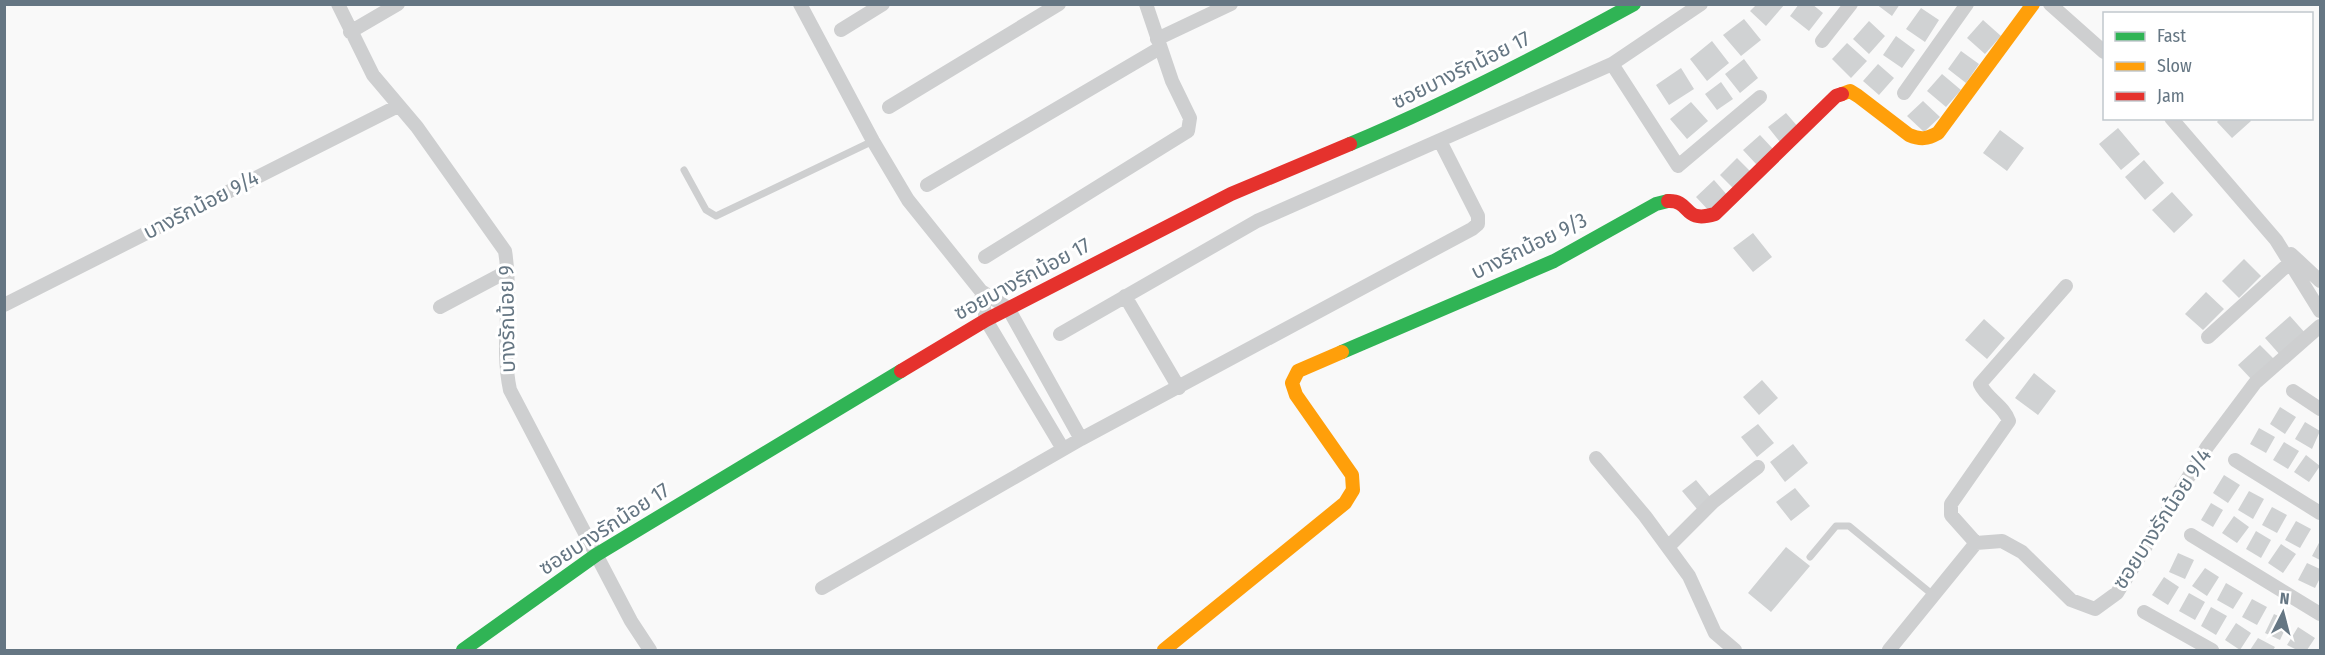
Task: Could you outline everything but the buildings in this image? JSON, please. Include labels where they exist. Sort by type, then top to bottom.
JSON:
[{"type":"street","name":"บางรักน้อย 9","points":[[338,4],[373,75],[417,127],[505,251],[508,270],[504,365],[510,390],[596,555],[651,651]]},
{"type":"street","points":[[350,32],[398,4]]},
{"type":"street","points":[[800,4],[873,141],[908,200],[981,291],[1008,308],[1081,439]]},
{"type":"street","points":[[841,30],[883,4]]},
{"type":"street","points":[[890,107],[1059,4]]},
{"type":"street","points":[[986,257],[1186,134],[1190,127],[1190,118],[1158,43],[1146,4]]},
{"type":"street","points":[[927,185],[1158,43],[1231,4]]},
{"type":"street","name":"ซอยบางรักน้อย 17","points":[[464,651],[596,555],[986,320],[1231,194],[1441,105],[1515,69],[1634,4]]},
{"type":"street","points":[[1060,334],[1257,221],[1612,64],[1701,4]]},
{"type":"street","points":[[1822,41],[1851,4]]},
{"type":"street","points":[[1904,93],[1968,4]]},
{"type":"street","name":"บางรักน้อย 9/3","points":[[1164,651],[1345,503],[1353,490],[1352,475],[1296,395],[1292,383],[1298,371],[1554,261],[1669,199],[1681,203],[1688,212],[1699,218],[1715,214],[1836,96],[1850,91],[1863,97],[1908,137],[1923,140],[1938,133],[2033,4]]},
{"type":"street","points":[[2050,4],[2103,51]]},
{"type":"street","points":[[1612,64],[1678,166],[1760,97]]},
{"type":"street","name":"บางรักน้อย 9/4","points":[[4,305],[398,106]]},
{"type":"street","points":[[2173,120],[2293,260],[2320,281]]},
{"type":"street","points":[[822,588],[1081,439],[1179,388],[1478,224],[1478,216],[1440,141]]},
{"type":"street","points":[[2293,260],[2320,311]]},
{"type":"street","points":[[2208,337],[2293,260]]},
{"type":"street","points":[[440,307],[508,270]]},
{"type":"street","points":[[1889,651],[1976,543],[1951,515],[1950,504],[2009,421],[2006,412],[1984,392],[1980,384],[2066,286]]},
{"type":"street","points":[[981,291],[986,320],[1063,449]]},
{"type":"street","points":[[1125,296],[1179,388]]},
{"type":"street","name":"ซอยบางรักน้อย 9/4","points":[[1976,543],[2002,541],[2022,552],[2071,600],[2095,609],[2117,593],[2207,447],[2255,383],[2320,327]]},
{"type":"street","points":[[2293,392],[2320,409]]},
{"type":"street","points":[[1596,458],[1689,576],[1715,633],[1735,651]]},
{"type":"street","points":[[2235,460],[2320,513]]},
{"type":"street","points":[[1668,547],[1713,502],[1758,467]]},
{"type":"street","points":[[2191,535],[2320,614]]},
{"type":"street","points":[[2144,612],[2212,651]]},
{"type":"lane","points":[[684,170],[706,210],[716,216],[873,141]]},
{"type":"lane","points":[[1810,557],[1836,526],[1849,526],[1933,596]]},
{"type":"traffic: fast","points":[[1350,144],[1494,78],[1634,4]]},
{"type":"traffic: fast","points":[[1342,352],[1554,261],[1656,204],[1668,201]]},
{"type":"traffic: fast","points":[[463,650],[596,555],[901,371]]},
{"type":"traffic: slow","points":[[1842,94],[1850,91],[1909,135],[1921,138],[1934,135],[1938,133],[2033,4]]},
{"type":"traffic: slow","points":[[1164,650],[1345,503],[1353,490],[1352,475],[1296,395],[1292,383],[1298,371],[1342,352]]},
{"type":"traffic: jam","points":[[1668,201],[1681,204],[1697,216],[1715,214],[1836,96],[1842,94]]},
{"type":"traffic: jam","points":[[901,371],[986,320],[1231,194],[1350,144]]}]
